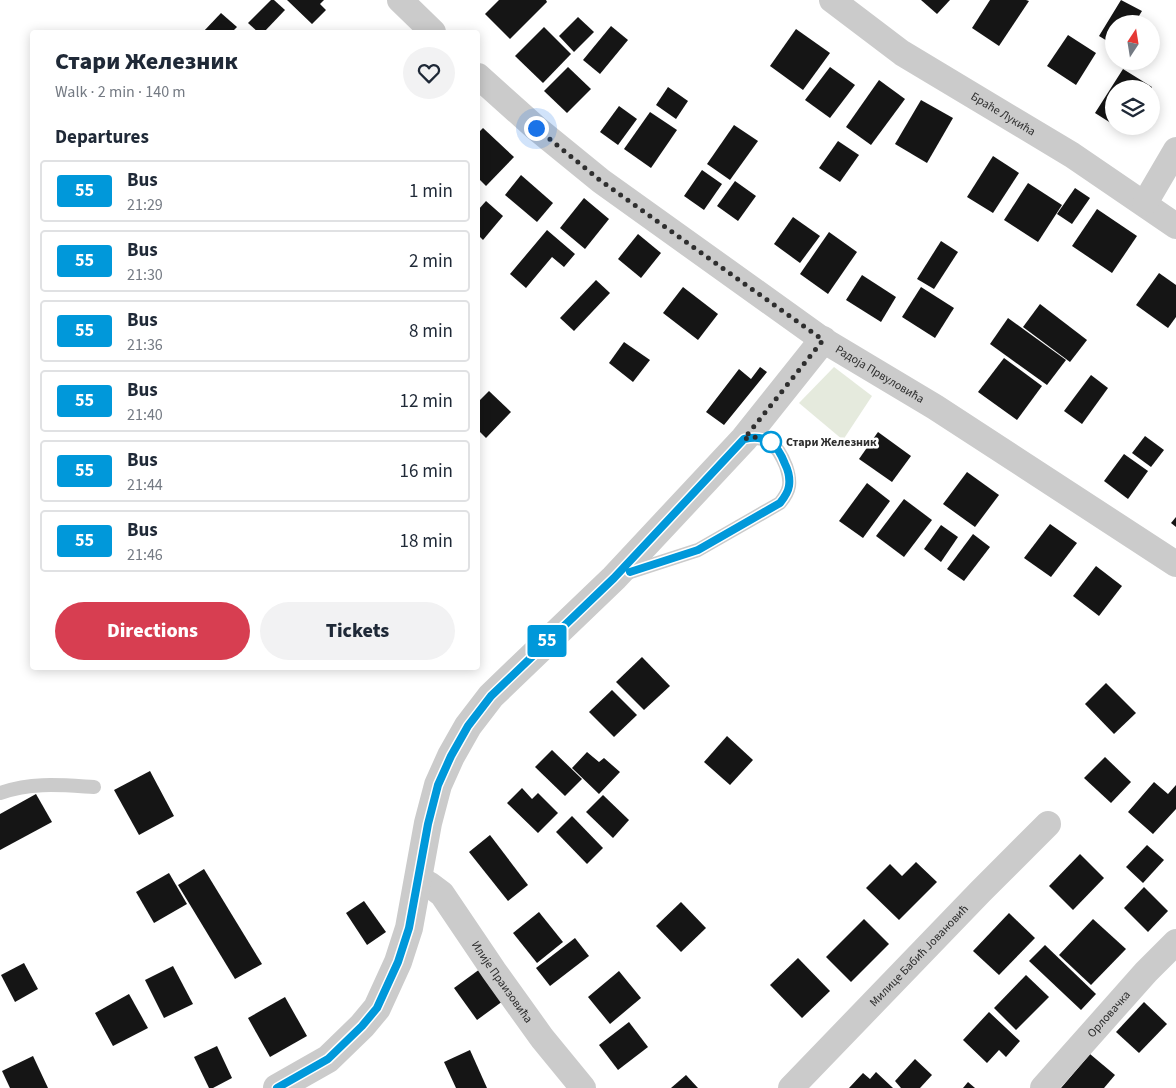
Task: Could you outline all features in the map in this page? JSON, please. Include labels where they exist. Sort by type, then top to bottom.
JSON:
[{"type":"street","points":[[400,0],[431,30]]},
{"type":"street","name":"Браће Лукића","points":[[832,0],[902,53],[1072,155],[1145,203],[1176,226]]},
{"type":"street","name":"Радоја Првуловића","points":[[480,78],[536,128],[601,181],[823,340],[935,407],[1176,564]]},
{"type":"street","points":[[1145,203],[1176,150]]},
{"type":"street","points":[[277,1088],[328,1059],[362,1026],[377,1008],[398,962],[409,928],[428,824],[438,785],[451,756],[468,726],[491,696],[514,672],[614,578],[744,439],[823,340]]},
{"type":"street","name":"Милице Бабић Јовановић","points":[[791,1088],[1048,824]]},
{"type":"street","name":"Илије Праизовића","points":[[419,880],[442,894],[537,1031],[583,1088]]},
{"type":"street","name":"Орловачка","points":[[1042,1088],[1146,972],[1176,942]]},
{"type":"lane","points":[[614,578],[698,550],[780,503],[787,494],[790,485],[788,470],[777,447],[770,442],[754,437],[744,439]]},
{"type":"lane","points":[[0,793],[17,787],[48,784],[94,787]]},
{"type":"shaded area","points":[[834,367],[872,396],[843,440],[799,403]]},
{"type":"building","points":[[271,0],[274,0],[285,10],[266,30],[256,30],[248,23]]},
{"type":"building","points":[[287,0],[324,0],[320,4],[326,10],[312,24]]},
{"type":"building","points":[[499,0],[546,0],[547,2],[510,39],[485,14]]},
{"type":"building","points":[[921,0],[950,0],[937,14]]},
{"type":"building","points":[[990,0],[1029,1],[999,46],[972,28]]},
{"type":"building","points":[[1121,0],[1142,11],[1140,15],[1112,15]]},
{"type":"building","points":[[221,13],[237,27],[234,30],[205,30]]},
{"type":"building","points":[[578,17],[594,32],[574,52],[559,36]]},
{"type":"building","points":[[611,26],[628,40],[600,74],[583,60]]},
{"type":"building","points":[[1105,26],[1105,40],[1099,36]]},
{"type":"building","points":[[544,27],[571,54],[543,83],[515,56]]},
{"type":"building","points":[[796,29],[830,53],[803,90],[770,66]]},
{"type":"building","points":[[1068,35],[1096,53],[1076,85],[1047,66]]},
{"type":"building","points":[[568,67],[591,89],[567,113],[544,91]]},
{"type":"building","points":[[830,67],[855,85],[830,118],[805,100]]},
{"type":"building","points":[[1122,70],[1125,70],[1141,80],[1116,80]]},
{"type":"building","points":[[879,80],[905,99],[871,145],[846,127]]},
{"type":"building","points":[[668,87],[688,101],[676,119],[656,105]]},
{"type":"building","points":[[1105,97],[1105,119],[1095,113]]},
{"type":"building","points":[[921,100],[953,118],[927,163],[895,144]]},
{"type":"building","points":[[619,106],[637,119],[618,145],[600,132]]},
{"type":"building","points":[[650,112],[677,130],[651,168],[624,149]]},
{"type":"building","points":[[734,125],[758,141],[730,180],[707,164]]},
{"type":"building","points":[[483,128],[514,157],[486,186],[480,180],[480,131]]},
{"type":"building","points":[[838,141],[859,155],[840,182],[819,168]]},
{"type":"building","points":[[993,156],[1019,173],[993,213],[967,197]]},
{"type":"building","points":[[702,170],[722,184],[704,210],[684,196]]},
{"type":"building","points":[[521,175],[553,203],[537,222],[505,195]]},
{"type":"building","points":[[735,181],[756,196],[738,221],[717,206]]},
{"type":"building","points":[[1028,183],[1062,205],[1038,242],[1004,220]]},
{"type":"building","points":[[1075,188],[1090,198],[1072,224],[1057,214]]},
{"type":"building","points":[[584,198],[609,219],[585,249],[560,228]]},
{"type":"building","points":[[486,201],[503,216],[483,240],[480,237],[480,208]]},
{"type":"building","points":[[1097,209],[1137,236],[1112,273],[1072,246]]},
{"type":"building","points":[[793,217],[820,236],[800,263],[774,244]]},
{"type":"building","points":[[547,230],[575,254],[564,267],[552,257],[526,288],[510,274]]},
{"type":"building","points":[[829,232],[857,252],[828,294],[800,274]]},
{"type":"building","points":[[638,234],[661,253],[641,278],[618,259]]},
{"type":"building","points":[[941,241],[958,252],[934,289],[917,279]]},
{"type":"building","points":[[1159,273],[1176,285],[1176,317],[1168,328],[1136,305]]},
{"type":"building","points":[[862,275],[896,297],[881,322],[846,300]]},
{"type":"building","points":[[596,280],[610,293],[574,331],[560,318]]},
{"type":"building","points":[[683,287],[718,314],[698,340],[663,313]]},
{"type":"building","points":[[921,287],[954,308],[935,338],[902,317]]},
{"type":"building","points":[[1040,304],[1087,340],[1070,362],[1023,327]]},
{"type":"building","points":[[1008,318],[1066,360],[1047,385],[990,344]]},
{"type":"building","points":[[624,342],[650,360],[633,382],[609,363]]},
{"type":"building","points":[[1004,358],[1042,386],[1017,420],[978,392]]},
{"type":"building","points":[[760,367],[767,372],[724,425],[706,412],[739,369],[751,379]]},
{"type":"building","points":[[1091,375],[1108,388],[1082,424],[1064,411]]},
{"type":"building","points":[[489,391],[511,412],[486,438],[480,432],[480,400]]},
{"type":"building","points":[[878,432],[911,456],[892,482],[859,459]]},
{"type":"building","points":[[1145,436],[1164,450],[1151,467],[1132,453]]},
{"type":"building","points":[[1124,454],[1148,471],[1128,499],[1104,481]]},
{"type":"building","points":[[967,472],[999,495],[975,527],[943,504]]},
{"type":"building","points":[[867,483],[890,501],[863,538],[839,521]]},
{"type":"building","points":[[904,499],[932,520],[904,557],[876,536]]},
{"type":"building","points":[[1176,517],[1176,527],[1171,523]]},
{"type":"building","points":[[1050,524],[1077,543],[1051,577],[1024,558]]},
{"type":"building","points":[[941,525],[958,537],[941,562],[924,549]]},
{"type":"building","points":[[973,534],[990,547],[964,581],[947,569]]},
{"type":"building","points":[[1096,566],[1122,586],[1099,616],[1073,596]]},
{"type":"building","points":[[642,657],[670,686],[644,710],[616,682]]},
{"type":"building","points":[[1106,683],[1136,713],[1114,734],[1085,704]]},
{"type":"building","points":[[612,690],[637,715],[614,737],[589,712]]},
{"type":"building","points":[[727,736],[753,760],[730,785],[704,762]]},
{"type":"building","points":[[552,750],[582,779],[565,796],[535,767]]},
{"type":"building","points":[[587,752],[599,762],[604,758],[620,772],[599,794],[572,768]]},
{"type":"building","points":[[1105,757],[1131,782],[1111,803],[1084,778]]},
{"type":"building","points":[[150,771],[174,816],[139,835],[114,790]]},
{"type":"building","points":[[1154,782],[1168,794],[1176,785],[1176,809],[1153,834],[1128,812]]},
{"type":"building","points":[[522,788],[532,799],[538,793],[558,813],[538,833],[507,803]]},
{"type":"building","points":[[36,794],[52,822],[0,850],[0,814]]},
{"type":"building","points":[[603,795],[629,820],[613,838],[586,812]]},
{"type":"building","points":[[572,816],[603,848],[587,864],[556,832]]},
{"type":"building","points":[[490,835],[528,885],[508,901],[469,852]]},
{"type":"building","points":[[1147,845],[1164,860],[1143,883],[1126,867]]},
{"type":"building","points":[[1080,854],[1104,878],[1073,910],[1049,886]]},
{"type":"building","points":[[916,862],[937,882],[899,920],[866,888],[890,864],[902,876]]},
{"type":"building","points":[[204,869],[262,964],[235,979],[178,885]]},
{"type":"building","points":[[169,873],[187,904],[154,923],[136,892]]},
{"type":"building","points":[[1144,887],[1168,911],[1148,932],[1124,908]]},
{"type":"building","points":[[364,901],[386,932],[367,945],[346,913]]},
{"type":"building","points":[[681,902],[706,928],[681,952],[656,926]]},
{"type":"building","points":[[539,912],[563,942],[537,963],[513,933]]},
{"type":"building","points":[[1009,913],[1035,938],[999,975],[973,951]]},
{"type":"building","points":[[864,919],[889,944],[851,982],[826,957]]},
{"type":"building","points":[[1093,919],[1126,949],[1091,985],[1059,955]]},
{"type":"building","points":[[575,938],[589,956],[550,986],[536,968]]},
{"type":"building","points":[[1045,945],[1096,994],[1081,1010],[1029,961]]},
{"type":"building","points":[[798,958],[830,991],[802,1018],[770,985]]},
{"type":"building","points":[[24,963],[38,989],[15,1002],[1,975]]},
{"type":"building","points":[[173,966],[193,1004],[164,1018],[145,980]]},
{"type":"building","points":[[480,969],[503,1001],[477,1020],[454,988]]},
{"type":"building","points":[[619,971],[641,998],[610,1024],[588,997]]},
{"type":"building","points":[[1026,975],[1049,997],[1016,1030],[994,1008]]},
{"type":"building","points":[[129,994],[148,1028],[113,1046],[95,1013]]},
{"type":"building","points":[[285,997],[307,1036],[270,1057],[248,1018]]},
{"type":"building","points":[[1144,1002],[1167,1024],[1139,1053],[1116,1032]]},
{"type":"building","points":[[989,1012],[1020,1041],[1006,1057],[999,1050],[987,1063],[963,1040]]},
{"type":"building","points":[[629,1022],[648,1047],[618,1070],[599,1045]]},
{"type":"building","points":[[217,1046],[232,1078],[213,1088],[209,1088],[194,1057]]},
{"type":"building","points":[[470,1050],[487,1088],[456,1088],[444,1062]]},
{"type":"building","points":[[1090,1054],[1115,1075],[1104,1088],[1061,1088]]},
{"type":"building","points":[[33,1056],[48,1088],[10,1088],[2,1071]]},
{"type":"building","points":[[915,1059],[932,1075],[920,1088],[901,1088],[895,1081]]},
{"type":"building","points":[[876,1072],[893,1088],[849,1088],[863,1073],[870,1079]]},
{"type":"building","points":[[686,1075],[698,1088],[671,1088]]},
{"type":"building","points":[[968,1082],[975,1088],[963,1088]]},
{"type":"bus line","name":"55","points":[[277,1088],[328,1059],[362,1026],[377,1008],[398,962],[409,928],[428,824],[438,785],[459,741],[479,711],[520,666],[614,578],[744,439],[754,437],[763,439],[777,447],[788,470],[790,485],[787,494],[780,503],[698,550],[630,572]]},
{"type":"place","name":"Стари Железник","points":[[771,442]]},
{"type":"route","points":[[536,128],[601,181],[823,340],[744,439],[754,437],[771,442]]}]
